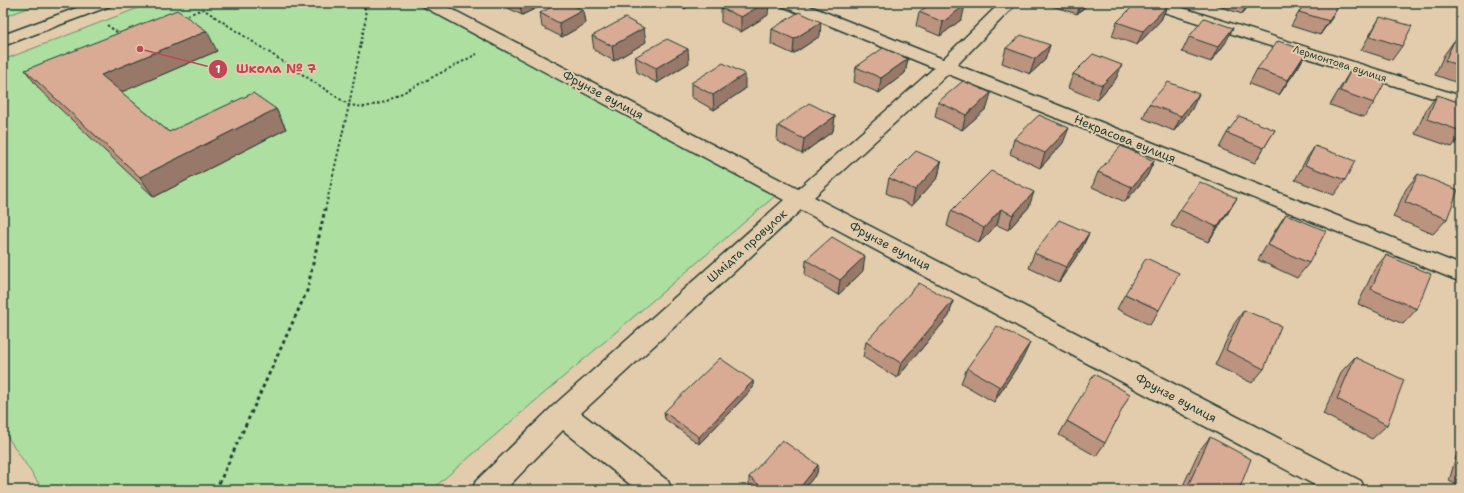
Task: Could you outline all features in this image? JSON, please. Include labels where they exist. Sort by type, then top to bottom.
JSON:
[{"type":"street","points":[[3,41],[104,3]]},
{"type":"street","name":"Фрунзе вулиця","points":[[428,3],[1351,490]]},
{"type":"street","name":"Некрасова вулиця","points":[[788,3],[1461,274]]},
{"type":"street","name":"Шмідта провулок","points":[[486,490],[562,414],[945,66],[1009,3]]},
{"type":"street","name":"Лермонтова вулиця","points":[[1151,3],[1461,102]]},
{"type":"street","points":[[562,414],[658,490]]},
{"type":"path","points":[[216,490],[307,291],[349,105],[366,17],[364,3]]},
{"type":"path","points":[[88,9],[126,39]]},
{"type":"path","points":[[182,17],[203,9],[349,105],[365,107],[385,102],[501,41]]},
{"type":"green space","points":[[3,3],[42,3],[3,17]]},
{"type":"green space","points":[[151,3],[419,3],[775,196],[431,490],[43,490],[3,430],[3,60]]},
{"type":"building","points":[[559,3],[568,3],[583,10],[559,23],[540,13]]},
{"type":"building","points":[[729,3],[765,3],[741,17],[721,8]]},
{"type":"building","points":[[932,3],[960,3],[965,5],[943,22],[919,12]]},
{"type":"building","points":[[1136,3],[1159,3],[1167,6],[1143,31],[1117,22]]},
{"type":"building","points":[[1305,3],[1340,3],[1329,21],[1299,12]]},
{"type":"building","points":[[177,10],[207,31],[101,75],[169,132],[253,93],[276,109],[140,177],[25,70]]},
{"type":"building","points":[[799,12],[821,22],[794,39],[772,29]]},
{"type":"building","points":[[1380,17],[1412,26],[1402,46],[1370,36]]},
{"type":"building","points":[[625,18],[644,28],[612,46],[592,36]]},
{"type":"building","points":[[1204,18],[1233,28],[1218,47],[1189,37]]},
{"type":"building","points":[[1021,35],[1050,45],[1035,59],[1006,48]]},
{"type":"building","points":[[667,39],[688,49],[656,68],[635,57]]},
{"type":"building","points":[[1278,41],[1307,51],[1288,80],[1257,69]]},
{"type":"building","points":[[1454,41],[1461,43],[1461,66],[1445,61]]},
{"type":"building","points":[[883,48],[908,59],[881,78],[856,67]]},
{"type":"building","points":[[1093,54],[1122,65],[1102,85],[1073,74]]},
{"type":"building","points":[[723,63],[745,74],[713,95],[691,83]]},
{"type":"building","points":[[1352,68],[1386,80],[1374,103],[1340,91]]},
{"type":"building","points":[[963,81],[991,93],[966,115],[938,102]]},
{"type":"building","points":[[1168,82],[1199,94],[1181,116],[1149,104]]},
{"type":"building","points":[[1437,95],[1461,103],[1461,131],[1427,119]]},
{"type":"building","points":[[809,103],[835,116],[804,139],[778,126]]},
{"type":"building","points":[[1039,115],[1069,128],[1045,153],[1014,139]]},
{"type":"building","points":[[1239,116],[1275,130],[1264,148],[1227,133]]},
{"type":"building","points":[[1121,146],[1154,161],[1132,187],[1098,172]]},
{"type":"building","points":[[1315,146],[1355,161],[1345,180],[1305,165]]},
{"type":"building","points":[[916,151],[941,162],[915,190],[889,178]]},
{"type":"building","points":[[991,171],[1034,192],[1013,215],[1001,209],[984,228],[951,211]]},
{"type":"building","points":[[1418,174],[1458,190],[1447,219],[1405,202]]},
{"type":"building","points":[[1200,182],[1237,198],[1217,227],[1180,210]]},
{"type":"building","points":[[1286,214],[1326,231],[1309,263],[1268,245]]},
{"type":"building","points":[[1059,220],[1089,233],[1066,267],[1034,253]]},
{"type":"building","points":[[832,237],[865,256],[840,280],[806,260]]},
{"type":"building","points":[[1386,255],[1431,274],[1417,309],[1371,289]]},
{"type":"building","points":[[1146,258],[1179,273],[1159,310],[1125,294]]},
{"type":"building","points":[[919,283],[953,301],[901,363],[866,342]]},
{"type":"building","points":[[1244,310],[1281,326],[1264,369],[1226,350]]},
{"type":"building","points":[[997,326],[1030,343],[1000,387],[967,368]]},
{"type":"building","points":[[1355,357],[1404,380],[1387,425],[1337,399]]},
{"type":"building","points":[[720,358],[753,381],[699,437],[664,412]]},
{"type":"building","points":[[1094,374],[1130,394],[1105,443],[1067,421]]},
{"type":"building","points":[[1210,437],[1251,459],[1239,490],[1186,490]]},
{"type":"building","points":[[782,440],[818,465],[798,490],[766,490],[749,477]]},
{"type":"place","name":"Школа № 7","points":[[140,49]]}]
